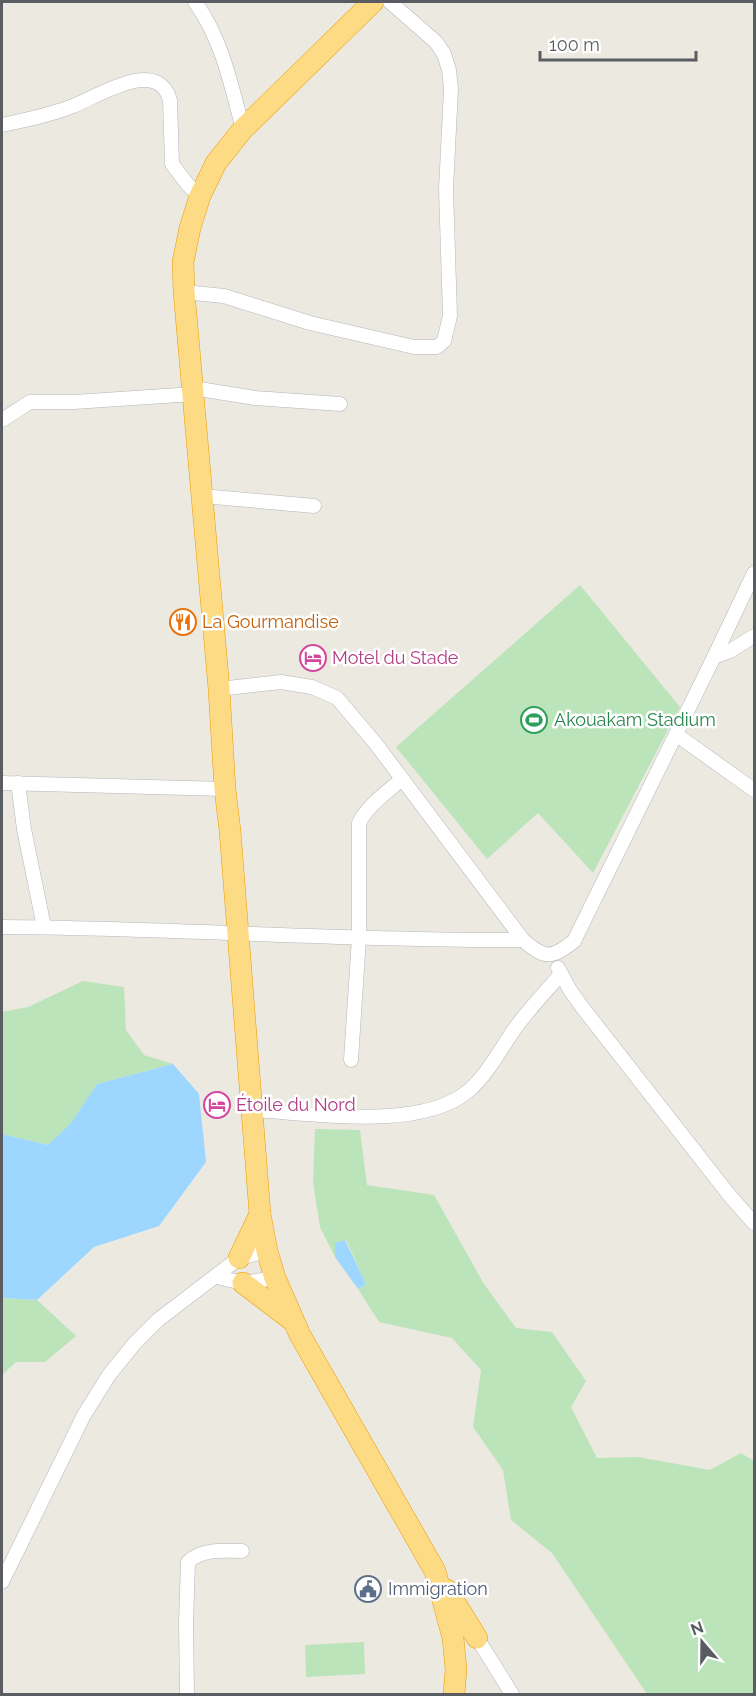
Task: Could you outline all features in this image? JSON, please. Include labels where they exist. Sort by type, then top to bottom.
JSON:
[{"type":"highway","points":[[372,2],[243,129],[216,164],[200,196],[190,228],[183,262],[184,292],[219,689],[225,789],[260,1214],[267,1251],[275,1278],[294,1322],[379,1476],[481,1646],[456,1669]]},
{"type":"highway","points":[[239,1258],[260,1214]]},
{"type":"highway","points":[[243,1283],[294,1322]]},
{"type":"highway","points":[[435,1571],[452,1631],[456,1669],[454,1695]]},
{"type":"street","points":[[195,2],[203,13],[225,62],[243,129]]},
{"type":"street","points":[[184,292],[224,296],[310,323],[414,347],[437,347],[444,341],[450,316],[446,189],[452,89],[449,70],[444,54],[436,42],[390,2]]},
{"type":"street","points":[[2,126],[74,106],[122,84],[148,80],[156,82],[168,92],[170,100],[172,164],[188,186],[200,196]]},
{"type":"street","points":[[2,420],[30,402],[74,402],[193,391],[340,404]]},
{"type":"street","points":[[202,496],[314,506]]},
{"type":"street","points":[[219,689],[281,682],[312,687],[337,698],[376,744],[523,940],[539,953],[553,954],[562,951],[574,941],[677,735],[754,573]]},
{"type":"street","points":[[714,657],[730,651],[754,636]]},
{"type":"street","points":[[677,735],[754,790]]},
{"type":"street","points":[[351,1060],[359,938],[359,823],[363,814],[402,779]]},
{"type":"street","points":[[2,783],[225,789]]},
{"type":"street","points":[[18,783],[24,829],[44,927]]},
{"type":"street","points":[[2,927],[238,932],[422,940],[523,940]]},
{"type":"street","points":[[553,954],[561,974],[582,1007],[730,1196],[753,1218]]},
{"type":"street","points":[[252,1110],[399,1117],[446,1103],[466,1093],[480,1078],[523,1017],[561,974]]},
{"type":"street","points":[[2,1582],[84,1414],[110,1374],[134,1344],[158,1320],[239,1258],[267,1251]]},
{"type":"street","points":[[217,1277],[243,1283],[275,1278]]},
{"type":"street","points":[[188,1695],[186,1623],[188,1562],[196,1554],[242,1551]]},
{"type":"street","points":[[452,1631],[463,1629],[481,1646],[512,1695]]},
{"type":"green space","name":"Akouakam Stadium","points":[[580,585],[680,707],[593,873],[538,813],[487,859],[396,747]]},
{"type":"green space","points":[[83,981],[124,987],[126,1030],[144,1055],[173,1064],[97,1084],[71,1123],[48,1145],[2,1134],[2,1012],[28,1007]]},
{"type":"green space","points":[[315,1129],[360,1130],[367,1185],[434,1195],[484,1284],[516,1328],[552,1332],[586,1381],[571,1407],[597,1458],[638,1457],[710,1470],[741,1453],[754,1461],[754,1694],[647,1694],[552,1553],[511,1520],[503,1470],[473,1427],[481,1370],[452,1338],[379,1322],[358,1289],[366,1284],[346,1240],[335,1243],[335,1257],[320,1227],[313,1182]]},
{"type":"green space","points":[[2,1298],[37,1300],[76,1336],[45,1362],[16,1362],[2,1375]]},
{"type":"green space","points":[[364,1642],[365,1674],[306,1677],[305,1645]]},
{"type":"water","points":[[173,1064],[199,1094],[206,1162],[159,1226],[94,1247],[37,1300],[2,1298],[2,1134],[48,1145],[71,1123],[97,1084]]},
{"type":"water","points":[[345,1240],[366,1284],[358,1289],[335,1257],[335,1243]]},
{"type":"place","name":"La Gourmandise","points":[[183,622]]},
{"type":"place","name":"Motel du Stade","points":[[313,658]]},
{"type":"place","name":"Akouakam Stadium","points":[[534,720]]},
{"type":"place","name":"Étoile du Nord","points":[[217,1105]]},
{"type":"place","name":"Immigration","points":[[368,1589]]}]
